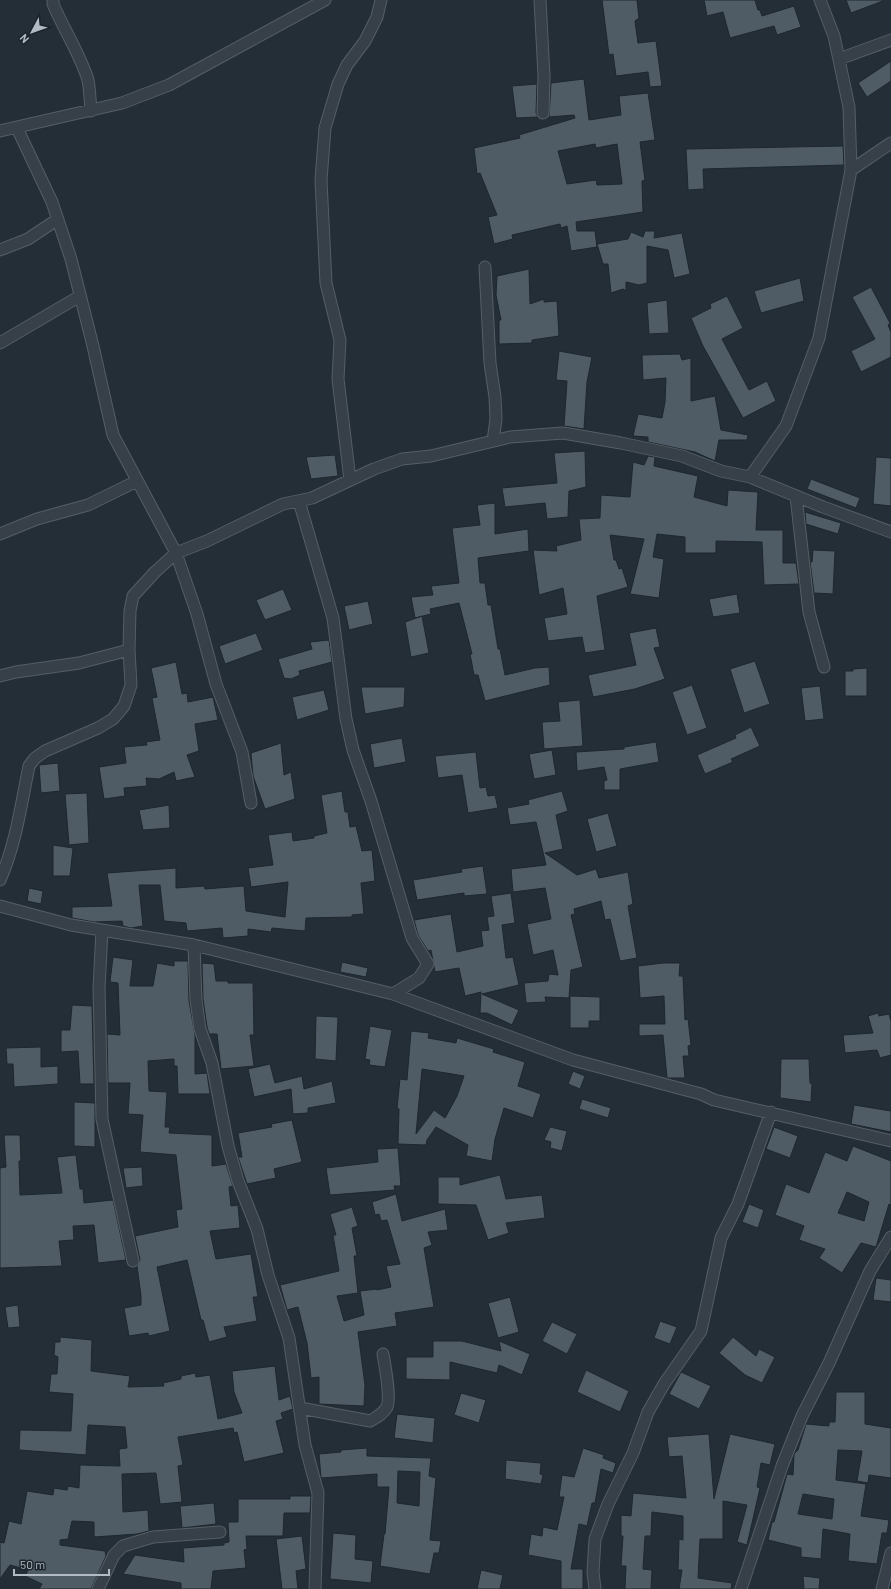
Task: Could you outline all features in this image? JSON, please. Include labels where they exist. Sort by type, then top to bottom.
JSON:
[{"type":"street","points":[[53,0],[56,11],[79,57],[88,82],[91,111]]},
{"type":"street","points":[[0,131],[122,103],[169,85],[324,0]]},
{"type":"street","points":[[350,480],[338,379],[340,340],[326,282],[321,180],[325,128],[338,84],[347,65],[365,41],[377,16],[381,0]]},
{"type":"street","points":[[540,0],[544,76],[543,113]]},
{"type":"street","points":[[750,477],[786,426],[819,338],[851,170],[849,106],[834,36],[820,0]]},
{"type":"street","points":[[839,59],[891,40]]},
{"type":"street","points":[[17,128],[52,202],[71,259],[113,435],[176,553],[197,614],[216,684],[242,752],[251,803]]},
{"type":"street","points":[[851,170],[891,143]]},
{"type":"street","points":[[0,250],[28,239],[58,219]]},
{"type":"street","points":[[485,267],[490,363],[495,397],[496,418],[493,441]]},
{"type":"street","points":[[0,343],[80,296]]},
{"type":"street","points":[[0,880],[7,865],[18,828],[29,766],[35,758],[45,751],[98,728],[113,718],[124,706],[131,685],[129,650],[130,611],[133,596],[155,572],[176,553],[283,504],[312,498],[374,469],[402,459],[431,456],[510,437],[563,433],[682,456],[721,471],[750,477],[891,532]]},
{"type":"street","points":[[0,534],[37,519],[88,505],[137,481]]},
{"type":"street","points":[[796,496],[809,612],[824,667]]},
{"type":"street","points":[[299,501],[333,618],[352,750],[371,801],[412,938],[428,964],[419,978],[393,994]]},
{"type":"street","points":[[0,676],[16,672],[80,663],[129,650]]},
{"type":"street","points":[[0,906],[71,925],[194,945],[393,994],[572,1060],[701,1094],[714,1100],[891,1141]]},
{"type":"street","points":[[102,930],[99,988],[102,1119],[134,1261]]},
{"type":"street","points":[[194,945],[196,1000],[200,1029],[212,1063],[228,1146],[238,1181],[257,1229],[268,1274],[289,1338],[305,1445],[318,1493],[315,1589]]},
{"type":"street","points":[[594,1589],[593,1572],[595,1539],[608,1504],[633,1453],[648,1412],[664,1384],[701,1331],[721,1238],[738,1204],[771,1112]]},
{"type":"street","points":[[741,1589],[777,1479],[802,1416],[829,1363],[870,1271],[891,1237]]},
{"type":"street","points":[[300,1408],[370,1421],[380,1416],[387,1406],[388,1394],[384,1354]]},
{"type":"street","points":[[98,1589],[114,1555],[123,1546],[153,1537],[220,1532]]},
{"type":"street","points":[[882,1589],[891,1552]]},
{"type":"building","points":[[602,0],[637,0],[639,18],[635,21],[638,43],[656,41],[662,86],[650,87],[648,72],[616,76],[613,54],[609,55]]},
{"type":"building","points":[[704,0],[755,0],[758,10],[760,10],[762,16],[794,6],[801,27],[777,35],[774,26],[730,38],[723,12],[707,16]]},
{"type":"building","points":[[846,0],[883,0],[883,1],[851,13]]},
{"type":"building","points":[[891,61],[891,81],[867,97],[858,83]]},
{"type":"building","points":[[584,79],[589,120],[621,115],[619,96],[648,93],[655,140],[640,142],[645,180],[642,181],[643,212],[576,222],[577,231],[595,231],[597,247],[571,251],[567,226],[561,228],[560,224],[512,235],[513,239],[494,244],[488,217],[497,215],[480,173],[477,174],[474,148],[520,138],[519,135],[575,118],[574,115],[549,117],[551,83]],"holes":[[[595,144],[596,148],[617,144],[622,184],[597,185],[596,180],[567,184],[558,151]]]},
{"type":"building","points":[[537,84],[536,113],[538,117],[516,118],[512,86]]},
{"type":"building","points":[[843,146],[844,165],[703,169],[704,189],[688,190],[686,149]]},
{"type":"building","points":[[645,231],[655,231],[654,238],[682,233],[690,274],[674,278],[668,250],[647,246],[647,283],[639,285],[626,282],[626,291],[623,289],[611,293],[608,264],[603,264],[597,244],[628,239],[631,232],[643,237]]},
{"type":"building","points":[[529,269],[530,304],[544,299],[544,302],[557,301],[559,336],[532,340],[532,343],[499,344],[499,320],[501,320],[496,295],[497,276]]},
{"type":"building","points":[[800,278],[804,301],[761,313],[754,291]]},
{"type":"building","points":[[871,287],[890,323],[888,325],[891,332],[891,357],[861,372],[851,351],[875,339],[852,297]]},
{"type":"building","points":[[727,296],[743,328],[722,339],[749,390],[767,381],[776,401],[743,418],[703,346],[691,318],[711,308],[710,304]]},
{"type":"building","points":[[667,300],[669,333],[649,334],[647,303]]},
{"type":"building","points":[[559,351],[592,357],[587,382],[584,429],[564,426],[567,381],[556,380]]},
{"type":"building","points":[[680,354],[682,360],[691,358],[691,401],[715,396],[721,430],[748,435],[747,440],[719,440],[715,461],[695,452],[648,442],[648,437],[633,436],[638,414],[662,418],[665,402],[666,378],[643,380],[642,355]]},
{"type":"building","points":[[585,451],[586,487],[569,491],[568,517],[547,519],[545,503],[505,507],[502,488],[557,483],[554,453]]},
{"type":"building","points":[[335,455],[338,476],[311,479],[306,457]]},
{"type":"building","points":[[648,456],[655,457],[654,466],[698,476],[694,497],[727,506],[728,490],[758,492],[756,530],[783,530],[783,563],[796,563],[799,584],[764,585],[762,542],[716,541],[716,553],[685,553],[685,537],[657,534],[653,557],[664,559],[659,598],[630,594],[644,539],[610,535],[614,560],[616,560],[619,569],[622,568],[628,587],[597,596],[605,650],[585,653],[582,637],[548,641],[544,618],[567,614],[563,588],[539,595],[533,550],[557,551],[556,546],[581,540],[579,519],[600,518],[601,495],[630,497],[633,462],[644,465]]},
{"type":"building","points":[[876,457],[891,458],[891,506],[873,504]]},
{"type":"building","points":[[811,479],[860,498],[856,508],[807,489]]},
{"type":"building","points":[[495,503],[495,534],[528,529],[529,551],[478,558],[480,583],[485,583],[488,605],[491,605],[498,649],[500,649],[505,675],[535,668],[549,667],[550,685],[485,701],[478,675],[474,675],[470,654],[472,654],[459,603],[430,609],[431,614],[415,618],[411,597],[433,595],[431,586],[459,583],[452,528],[480,525],[477,505]]},
{"type":"building","points":[[805,512],[841,523],[838,534],[806,524]]},
{"type":"building","points":[[813,550],[835,551],[833,594],[814,593],[810,562],[812,562]]},
{"type":"building","points":[[283,589],[292,610],[265,620],[256,600]]},
{"type":"building","points":[[737,594],[740,613],[713,617],[709,599]]},
{"type":"building","points":[[368,601],[373,624],[349,630],[344,606]]},
{"type":"building","points":[[422,616],[429,653],[411,657],[405,622]]},
{"type":"building","points":[[656,628],[660,647],[654,648],[665,679],[635,689],[593,697],[588,675],[636,665],[629,633]]},
{"type":"building","points":[[256,633],[263,650],[225,664],[219,646]]},
{"type":"building","points":[[329,640],[332,662],[299,671],[300,675],[291,679],[284,678],[278,659],[312,649],[310,642]]},
{"type":"building","points":[[755,661],[770,704],[744,713],[730,669]]},
{"type":"building","points":[[176,662],[182,694],[187,693],[188,702],[213,697],[218,720],[195,724],[199,751],[187,755],[195,777],[176,781],[174,772],[159,779],[146,778],[147,786],[124,788],[125,796],[104,799],[99,767],[126,763],[124,747],[147,745],[146,742],[160,740],[152,698],[157,697],[151,668]]},
{"type":"building","points":[[867,668],[867,696],[845,696],[845,671]]},
{"type":"building","points":[[692,685],[707,728],[687,735],[672,692]]},
{"type":"building","points":[[820,686],[824,719],[805,721],[801,688]]},
{"type":"building","points":[[361,687],[405,687],[404,707],[365,714]]},
{"type":"building","points":[[324,690],[329,710],[297,720],[292,697]]},
{"type":"building","points":[[580,700],[583,746],[544,749],[542,722],[560,721],[558,702]]},
{"type":"building","points":[[751,727],[760,746],[731,759],[733,762],[705,774],[697,755],[736,738],[735,735]]},
{"type":"building","points":[[402,738],[406,762],[374,768],[370,744]]},
{"type":"building","points":[[656,742],[659,762],[620,769],[620,790],[604,790],[604,781],[607,780],[604,767],[577,771],[576,752],[624,749],[624,747]]},
{"type":"building","points":[[281,743],[284,775],[291,772],[295,799],[265,809],[253,776],[251,753]]},
{"type":"building","points":[[552,750],[556,775],[534,779],[529,754]]},
{"type":"building","points":[[476,752],[480,788],[486,787],[488,796],[495,795],[498,808],[468,813],[462,775],[438,778],[435,756]]},
{"type":"building","points":[[58,763],[60,791],[41,793],[39,765]]},
{"type":"building","points":[[342,791],[345,812],[348,812],[350,827],[356,826],[362,851],[372,850],[375,881],[361,883],[364,914],[352,915],[352,917],[306,918],[305,931],[272,928],[271,932],[248,929],[248,936],[223,938],[222,928],[187,931],[186,923],[164,921],[160,885],[139,885],[143,926],[131,928],[123,926],[122,921],[94,922],[72,918],[72,907],[112,906],[107,873],[176,868],[176,888],[204,886],[205,889],[244,886],[246,911],[285,917],[288,882],[251,887],[248,868],[273,865],[268,835],[292,832],[293,841],[314,838],[314,836],[327,833],[321,795]]},
{"type":"building","points":[[562,791],[568,811],[556,815],[563,849],[545,853],[577,875],[596,869],[599,878],[628,872],[633,904],[628,906],[637,958],[620,961],[610,919],[605,920],[601,901],[574,909],[575,914],[571,915],[583,967],[571,970],[569,998],[545,997],[546,1002],[526,1003],[524,983],[548,981],[549,974],[558,975],[553,950],[533,955],[527,924],[551,919],[545,888],[513,892],[511,869],[546,865],[536,822],[510,825],[507,808],[529,804],[528,800]]},
{"type":"building","points":[[87,793],[89,843],[69,845],[65,794]]},
{"type":"building","points":[[169,805],[170,828],[143,830],[139,810]]},
{"type":"building","points":[[608,813],[617,846],[596,852],[587,819]]},
{"type":"building","points":[[53,845],[73,848],[70,876],[53,876]]},
{"type":"building","points":[[483,866],[487,894],[464,896],[464,893],[417,900],[413,880],[462,872],[461,869]]},
{"type":"building","points":[[29,888],[43,891],[41,904],[27,901]]},
{"type":"building","points":[[511,893],[515,923],[502,925],[506,958],[513,957],[519,985],[482,994],[519,1010],[512,1025],[487,1013],[480,1013],[481,992],[465,996],[459,968],[435,972],[431,950],[428,951],[418,935],[414,920],[451,914],[457,952],[483,946],[481,931],[489,930],[487,917],[494,916],[491,896]]},
{"type":"building","points":[[113,957],[133,960],[130,986],[153,986],[157,963],[174,966],[174,961],[188,961],[189,1001],[195,1035],[195,1074],[207,1073],[210,1094],[178,1094],[177,1066],[174,1066],[174,1059],[148,1061],[149,1091],[167,1092],[165,1127],[170,1127],[169,1133],[212,1135],[212,1166],[226,1164],[233,1186],[229,1187],[231,1206],[238,1205],[240,1228],[210,1231],[216,1259],[251,1254],[258,1297],[253,1297],[257,1321],[224,1327],[227,1337],[209,1342],[203,1320],[201,1320],[187,1260],[157,1267],[170,1331],[149,1336],[148,1333],[129,1336],[124,1308],[141,1305],[137,1266],[140,1260],[135,1236],[178,1227],[176,1210],[182,1209],[176,1155],[140,1152],[143,1115],[128,1114],[130,1083],[108,1083],[107,1034],[120,1035],[118,983],[110,982]]},
{"type":"building","points":[[342,962],[368,968],[366,977],[340,972]]},
{"type":"building","points":[[202,963],[214,964],[216,981],[228,981],[228,983],[253,983],[254,1035],[250,1035],[254,1066],[221,1069],[217,1034],[209,1034],[207,1027],[203,999]]},
{"type":"building","points":[[663,963],[680,963],[679,976],[683,976],[685,1020],[688,1019],[691,1045],[688,1046],[689,1056],[683,1056],[685,1078],[667,1078],[663,1035],[639,1036],[639,1024],[665,1024],[664,996],[640,998],[638,966]]},
{"type":"building","points":[[570,996],[600,997],[600,1021],[589,1021],[589,1028],[570,1028]]},
{"type":"building","points":[[72,1005],[92,1006],[94,1084],[80,1084],[78,1051],[61,1052],[61,1030],[70,1030]]},
{"type":"building","points":[[878,1013],[879,1016],[889,1014],[891,1021],[891,1055],[880,1058],[877,1050],[845,1053],[843,1035],[873,1033],[868,1016]]},
{"type":"building","points":[[316,1016],[338,1017],[336,1061],[315,1059]]},
{"type":"building","points":[[370,1026],[392,1030],[385,1067],[369,1065],[370,1060],[365,1059]]},
{"type":"building","points":[[411,1031],[429,1033],[428,1038],[456,1043],[457,1038],[494,1049],[493,1052],[525,1062],[518,1086],[541,1094],[533,1118],[504,1108],[495,1139],[492,1161],[466,1156],[468,1145],[436,1127],[427,1140],[426,1145],[398,1144],[399,1109],[397,1108],[400,1079],[407,1080]],"holes":[[[422,1069],[464,1076],[457,1096],[445,1118],[434,1110],[416,1134]]]},
{"type":"building","points":[[41,1047],[41,1067],[58,1066],[58,1084],[14,1087],[13,1064],[7,1064],[6,1048]]},
{"type":"building","points":[[781,1059],[809,1059],[810,1083],[812,1084],[811,1102],[780,1098]]},
{"type":"building","points":[[270,1064],[275,1083],[302,1076],[304,1089],[332,1081],[336,1103],[308,1108],[308,1113],[293,1114],[291,1089],[254,1097],[248,1069]]},
{"type":"building","points":[[573,1071],[585,1076],[580,1089],[568,1084]]},
{"type":"building","points":[[582,1099],[611,1108],[608,1118],[579,1109]]},
{"type":"building","points":[[74,1102],[95,1103],[95,1147],[74,1146]]},
{"type":"building","points":[[854,1105],[891,1111],[891,1132],[851,1124]]},
{"type":"building","points":[[292,1120],[302,1162],[274,1169],[276,1178],[247,1184],[238,1157],[242,1157],[238,1133],[272,1127],[271,1124]]},
{"type":"building","points":[[550,1127],[567,1131],[562,1151],[550,1148],[551,1142],[544,1140]]},
{"type":"building","points":[[774,1127],[798,1136],[790,1158],[766,1149]]},
{"type":"building","points":[[4,1135],[20,1135],[20,1195],[62,1193],[57,1157],[76,1155],[80,1189],[83,1189],[84,1203],[113,1200],[126,1260],[98,1263],[94,1225],[73,1226],[74,1240],[59,1241],[62,1266],[0,1268],[0,1168],[6,1167]]},
{"type":"building","points":[[853,1146],[891,1161],[891,1205],[889,1204],[876,1247],[861,1243],[842,1273],[819,1258],[825,1249],[799,1240],[804,1226],[775,1215],[786,1184],[809,1193],[825,1152],[847,1161]],"holes":[[[847,1192],[869,1202],[864,1221],[838,1213]]]},
{"type":"building","points":[[398,1148],[401,1186],[394,1186],[395,1190],[330,1195],[326,1168],[378,1162],[377,1149]]},
{"type":"building","points":[[142,1167],[143,1186],[126,1188],[123,1168]]},
{"type":"building","points":[[500,1175],[506,1199],[542,1195],[545,1218],[506,1223],[509,1233],[488,1240],[476,1205],[438,1204],[438,1177],[460,1177],[460,1185]]},
{"type":"building","points":[[396,1194],[402,1221],[445,1209],[448,1230],[428,1232],[432,1245],[424,1248],[434,1307],[395,1313],[397,1326],[358,1332],[365,1385],[364,1406],[319,1404],[319,1377],[311,1378],[307,1343],[298,1307],[287,1310],[280,1285],[339,1271],[333,1235],[336,1235],[330,1214],[352,1207],[358,1226],[352,1228],[357,1256],[354,1256],[358,1293],[337,1296],[344,1321],[364,1315],[360,1291],[391,1287],[386,1266],[400,1264],[387,1220],[381,1221],[379,1214],[375,1215],[372,1202]]},
{"type":"building","points":[[749,1204],[764,1210],[758,1228],[742,1222]]},
{"type":"building","points":[[876,1278],[891,1280],[891,1302],[873,1300]]},
{"type":"building","points":[[510,1297],[519,1332],[498,1338],[488,1303]]},
{"type":"building","points":[[18,1305],[20,1327],[8,1328],[5,1307]]},
{"type":"building","points":[[660,1321],[677,1327],[670,1344],[654,1338]]},
{"type":"building","points":[[552,1322],[577,1334],[567,1354],[542,1341]]},
{"type":"building","points":[[60,1337],[92,1340],[91,1371],[130,1376],[128,1387],[164,1386],[163,1383],[181,1379],[181,1376],[195,1373],[196,1377],[210,1375],[218,1419],[242,1413],[234,1392],[232,1371],[275,1366],[279,1400],[290,1396],[293,1409],[281,1413],[283,1419],[276,1421],[284,1453],[244,1462],[237,1432],[234,1433],[233,1428],[178,1437],[183,1465],[178,1466],[182,1502],[160,1504],[156,1473],[122,1474],[123,1512],[148,1510],[149,1531],[137,1534],[94,1537],[94,1522],[72,1521],[68,1539],[60,1540],[60,1545],[105,1551],[106,1556],[91,1589],[39,1589],[42,1584],[25,1576],[28,1570],[10,1565],[0,1579],[0,1542],[4,1543],[9,1521],[21,1524],[27,1491],[53,1495],[54,1488],[67,1490],[68,1486],[79,1488],[80,1465],[120,1466],[119,1449],[127,1448],[125,1427],[88,1425],[86,1455],[19,1450],[20,1430],[71,1431],[73,1394],[49,1392],[51,1374],[57,1374],[58,1357],[54,1355],[55,1342],[60,1342]]},
{"type":"building","points":[[733,1337],[756,1356],[759,1349],[775,1357],[762,1383],[745,1375],[719,1353]]},
{"type":"building","points":[[433,1341],[462,1341],[501,1351],[499,1341],[530,1354],[522,1375],[499,1365],[497,1373],[450,1362],[450,1380],[406,1379],[406,1357],[433,1357]]},
{"type":"building","points":[[586,1370],[629,1391],[620,1412],[577,1392]]},
{"type":"building","points":[[681,1372],[711,1386],[699,1409],[669,1394]]},
{"type":"building","points":[[836,1392],[865,1392],[865,1424],[891,1428],[891,1478],[869,1475],[868,1483],[857,1481],[862,1451],[838,1450],[836,1480],[866,1484],[861,1516],[889,1520],[887,1533],[882,1533],[877,1564],[848,1561],[850,1534],[823,1529],[821,1559],[801,1557],[801,1548],[768,1540],[787,1474],[793,1475],[794,1454],[798,1450],[806,1424],[829,1426],[829,1422],[835,1422]],"holes":[[[803,1494],[834,1499],[832,1519],[798,1514]]]},
{"type":"building","points":[[461,1393],[486,1400],[479,1423],[454,1415]]},
{"type":"building","points":[[397,1414],[435,1418],[433,1443],[394,1438]]},
{"type":"building","points":[[709,1434],[714,1499],[730,1434],[775,1444],[770,1465],[761,1463],[757,1487],[760,1488],[747,1545],[737,1542],[747,1505],[723,1501],[723,1539],[700,1539],[698,1578],[732,1583],[731,1589],[679,1589],[682,1570],[678,1570],[679,1539],[683,1540],[683,1516],[652,1512],[651,1536],[645,1536],[643,1569],[652,1570],[651,1589],[625,1589],[626,1566],[621,1566],[623,1536],[621,1536],[621,1515],[631,1516],[633,1493],[686,1498],[682,1456],[669,1457],[667,1437]]},
{"type":"building","points":[[367,1448],[367,1456],[431,1458],[429,1476],[436,1478],[430,1540],[441,1541],[439,1553],[434,1553],[430,1574],[380,1566],[385,1534],[389,1487],[377,1487],[377,1474],[321,1478],[319,1454],[341,1452],[341,1450]],"holes":[[[398,1471],[420,1472],[419,1506],[397,1503]]]},
{"type":"building","points":[[583,1448],[604,1455],[603,1458],[616,1463],[613,1473],[601,1469],[595,1503],[592,1503],[587,1526],[579,1524],[571,1569],[583,1569],[583,1589],[561,1589],[561,1561],[528,1555],[531,1534],[542,1536],[543,1527],[557,1530],[564,1497],[559,1497],[562,1475],[574,1477]]},
{"type":"building","points":[[506,1460],[541,1463],[540,1474],[543,1475],[541,1484],[505,1479]]},
{"type":"building","points":[[290,1496],[311,1496],[310,1513],[284,1513],[283,1536],[246,1536],[247,1549],[244,1550],[246,1568],[213,1571],[211,1589],[181,1589],[181,1583],[123,1574],[135,1555],[184,1562],[183,1548],[224,1545],[224,1543],[229,1542],[228,1522],[238,1522],[238,1499],[290,1499]]},
{"type":"building","points":[[214,1503],[216,1524],[182,1528],[180,1506]]},
{"type":"building","points":[[333,1533],[356,1535],[355,1559],[373,1561],[371,1583],[330,1579]]},
{"type":"building","points":[[302,1536],[306,1569],[296,1571],[298,1589],[282,1589],[276,1539]]},
{"type":"building","points":[[481,1570],[503,1575],[500,1589],[477,1589]]},
{"type":"building","points":[[803,1576],[820,1578],[819,1589],[804,1589]]}]
